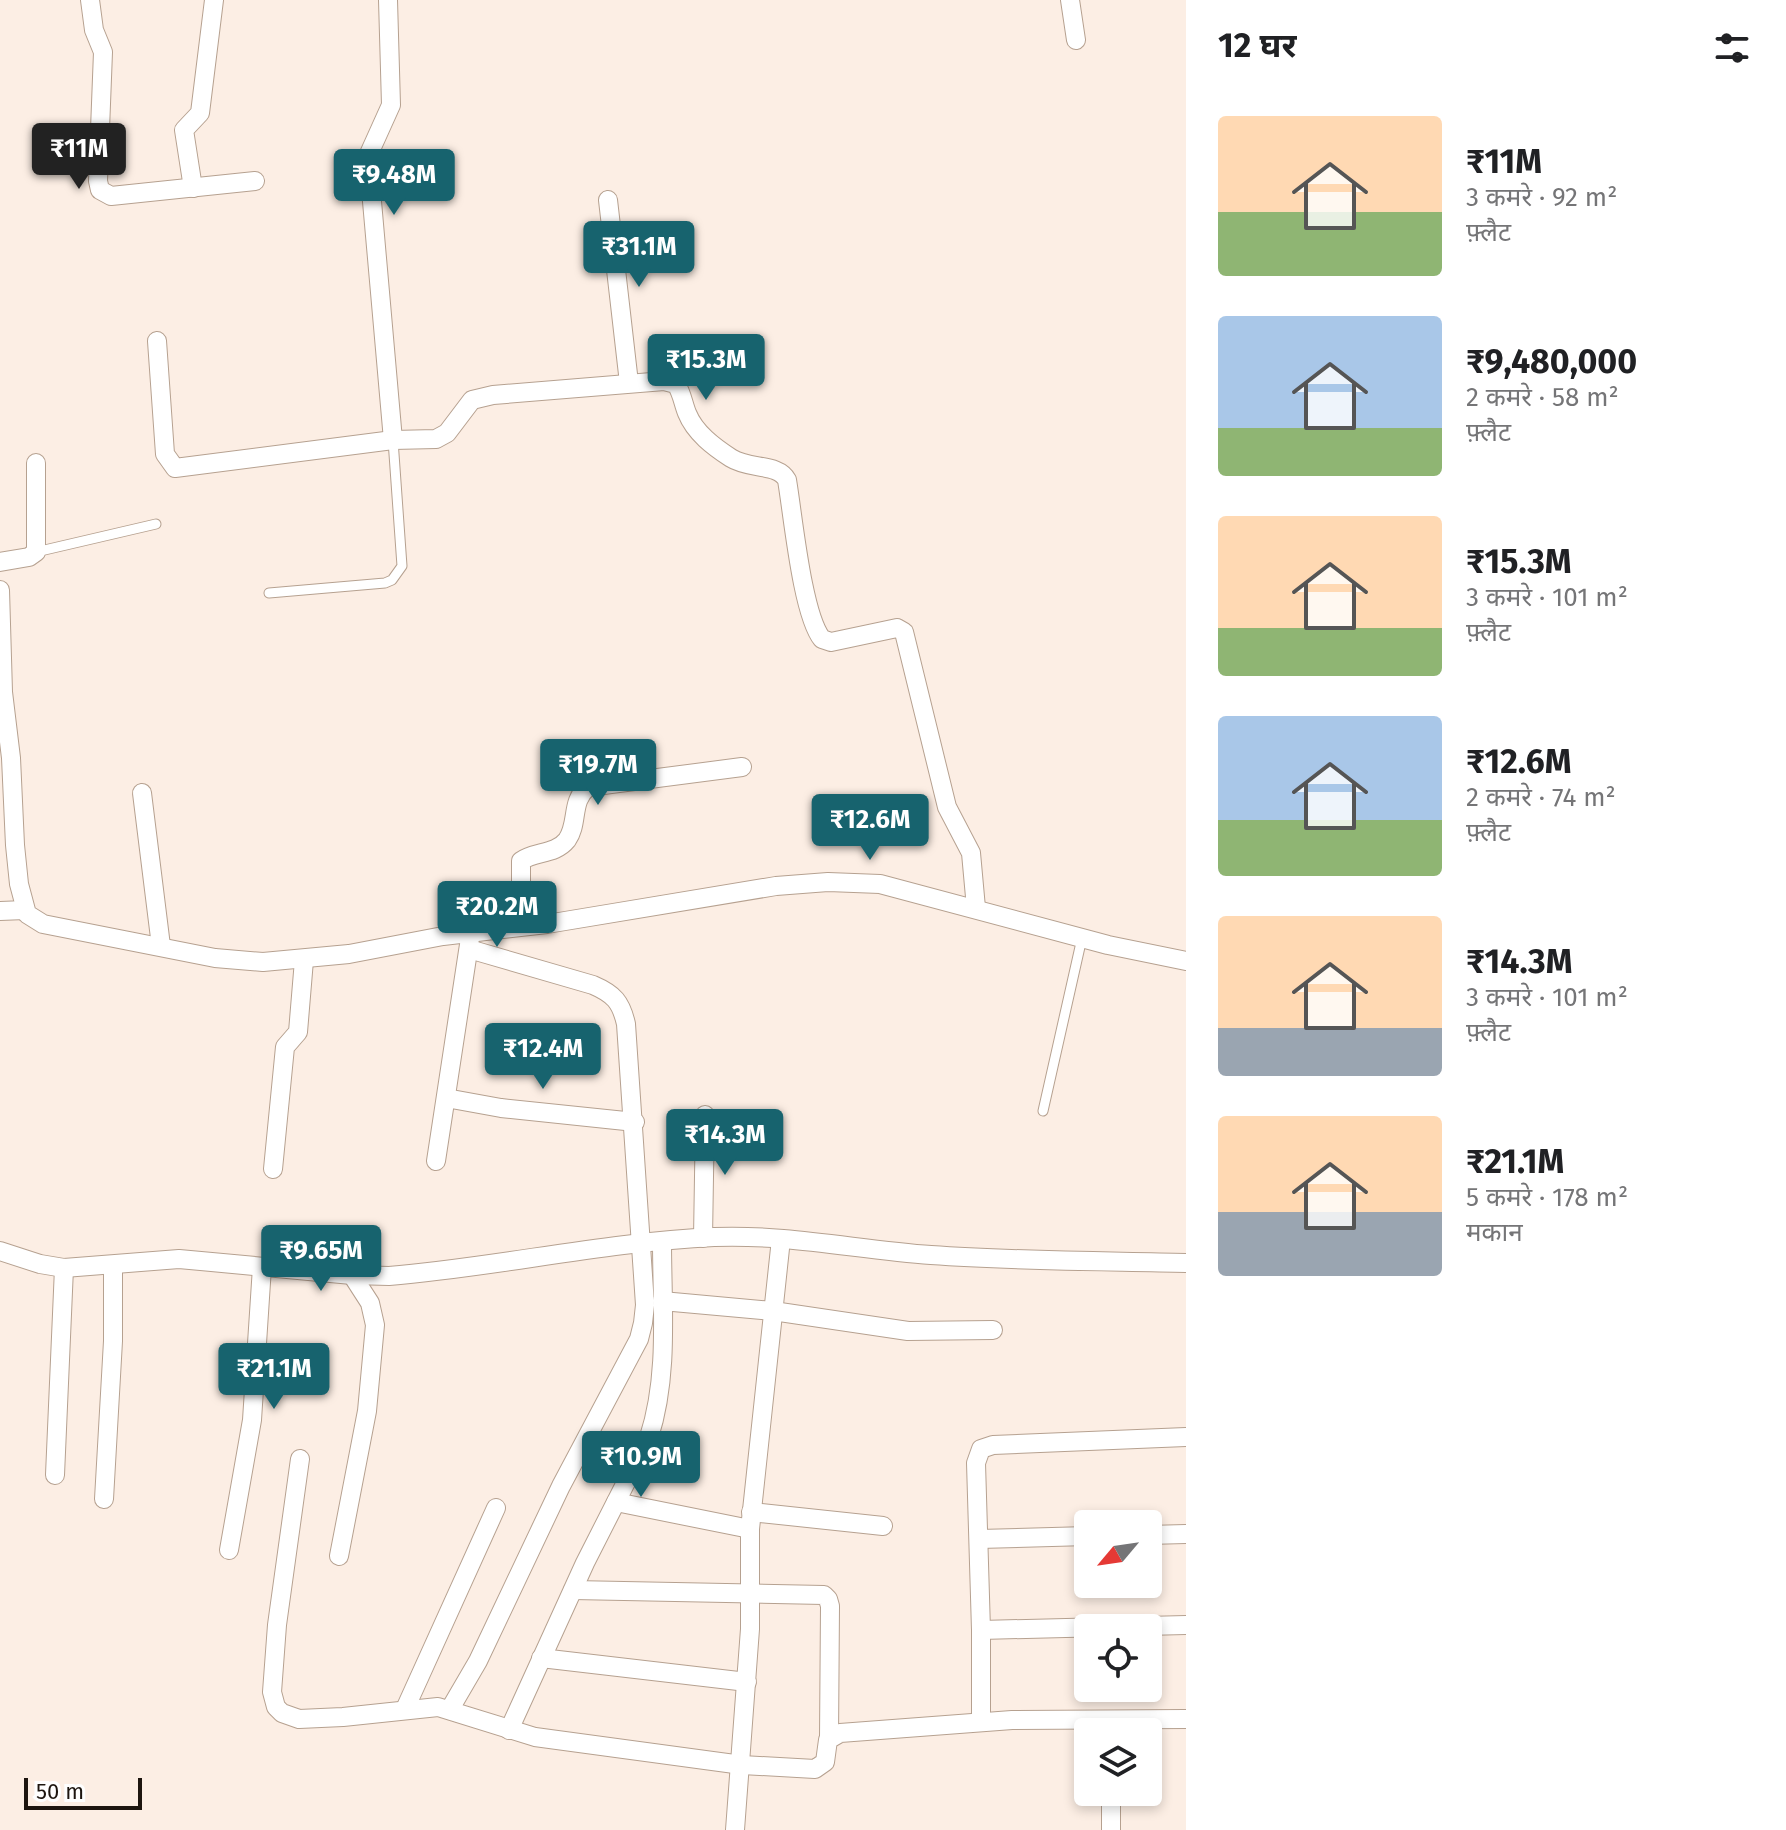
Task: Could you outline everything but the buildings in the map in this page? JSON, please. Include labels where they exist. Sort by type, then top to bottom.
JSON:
[{"type":"street","points":[[90,0],[94,30],[103,52],[100,190],[111,196],[255,181]]},
{"type":"street","points":[[193,188],[184,130],[200,113],[214,0]]},
{"type":"street","points":[[388,0],[391,105],[368,156],[393,440]]},
{"type":"street","points":[[1070,0],[1076,40]]},
{"type":"street","points":[[608,200],[629,383]]},
{"type":"street","points":[[157,341],[165,454],[175,468],[393,440],[443,437],[467,406],[479,397],[671,381],[680,391],[694,427],[715,446],[742,464],[784,473],[801,572],[815,628],[822,639],[831,642],[897,628],[904,632],[947,807],[971,853],[976,908]]},
{"type":"street","points":[[0,562],[29,557],[36,552],[36,463]]},
{"type":"street","points":[[0,590],[3,692],[11,758],[19,884],[25,910],[37,922],[241,961],[304,960],[371,951],[438,937],[470,941],[593,985],[617,999],[626,1024],[635,1122],[662,1301],[656,1417],[509,1730]]},
{"type":"street","points":[[521,926],[521,861],[556,849],[565,842],[570,836],[577,799],[588,787],[742,767]]},
{"type":"street","points":[[142,793],[161,946]]},
{"type":"street","points":[[470,941],[521,926],[776,886],[828,882],[880,884],[1082,938],[1186,961]]},
{"type":"street","points":[[1,912],[25,910]]},
{"type":"street","points":[[436,1161],[470,941]]},
{"type":"street","points":[[273,1169],[285,1047],[298,1032],[304,960]]},
{"type":"street","points":[[446,1098],[501,1108],[635,1122]]},
{"type":"street","points":[[703,1238],[705,1115]]},
{"type":"street","points":[[0,1251],[64,1268],[179,1259],[352,1275],[425,1273],[703,1238],[781,1239],[928,1255],[1009,1260],[1186,1263]]},
{"type":"street","points":[[735,1830],[747,1682],[750,1520],[781,1239]]},
{"type":"street","points":[[455,1711],[561,1486],[639,1339],[651,1243]]},
{"type":"street","points":[[104,1499],[113,1341],[113,1265]]},
{"type":"street","points":[[229,1550],[252,1420],[262,1267]]},
{"type":"street","points":[[55,1475],[64,1268]]},
{"type":"street","points":[[339,1556],[367,1411],[375,1325],[370,1303],[352,1275]]},
{"type":"street","points":[[662,1301],[773,1311],[908,1331],[993,1330]]},
{"type":"street","points":[[981,1722],[977,1455],[986,1446],[1186,1437]]},
{"type":"street","points":[[300,1459],[277,1625],[272,1692],[276,1707],[282,1713],[299,1719],[429,1707],[455,1711],[509,1730],[565,1742],[742,1765],[819,1769],[825,1762],[829,1738],[828,1599],[817,1593],[573,1590]]},
{"type":"street","points":[[616,1502],[750,1520],[883,1526]]},
{"type":"street","points":[[405,1709],[496,1508]]},
{"type":"street","points":[[1162,1535],[1186,1534]]},
{"type":"street","points":[[979,1539],[1074,1536]]},
{"type":"street","points":[[981,1630],[1186,1625]]},
{"type":"street","points":[[541,1658],[747,1682]]},
{"type":"street","points":[[1162,1721],[1186,1719]]},
{"type":"street","points":[[829,1738],[840,1733],[981,1722],[1074,1725]]},
{"type":"street","points":[[1111,1806],[1111,1830]]},
{"type":"lane","points":[[269,593],[385,583],[399,573],[402,566],[393,440]]},
{"type":"lane","points":[[36,552],[156,524]]},
{"type":"lane","points":[[1043,1111],[1082,938]]}]
